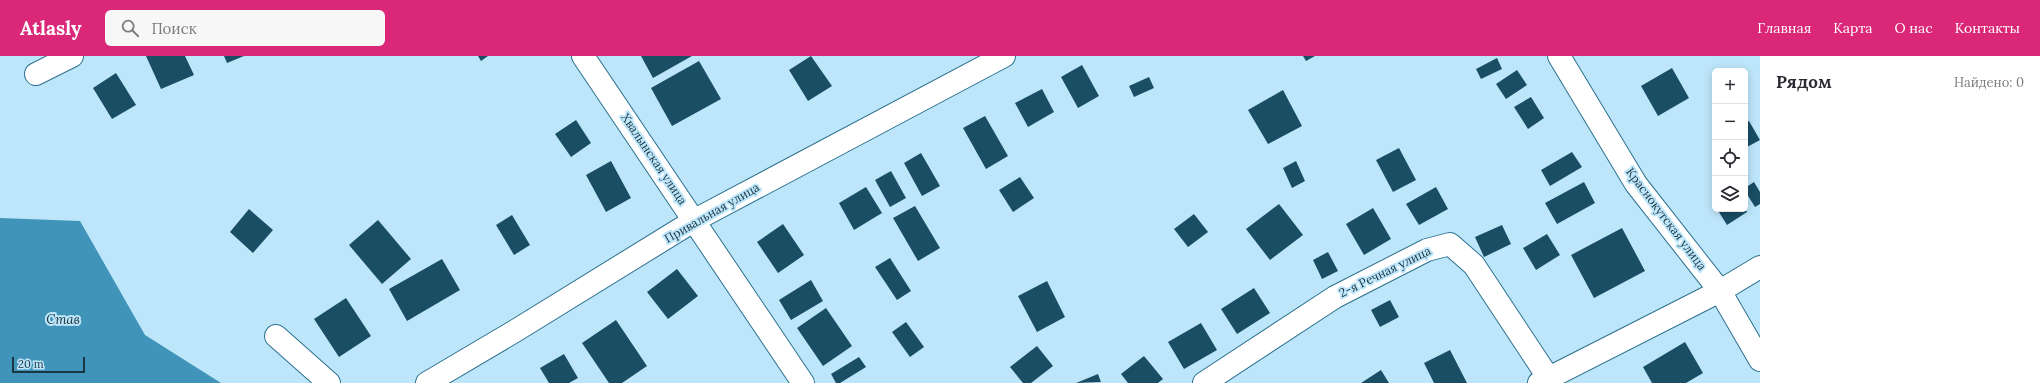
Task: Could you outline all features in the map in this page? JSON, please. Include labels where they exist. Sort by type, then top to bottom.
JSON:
[{"type":"street","points":[[36,74],[72,56]]},
{"type":"street","name":"Хвалынская улица","points":[[583,56],[804,383]]},
{"type":"street","name":"Привальная улица","points":[[422,383],[427,383],[515,331],[695,220],[1004,56]]},
{"type":"street","name":"Краснокутская улица","points":[[1559,56],[1636,184],[1720,291],[1760,360]]},
{"type":"street","name":"2-я Речная улица","points":[[1204,383],[1335,296],[1427,250],[1450,244],[1474,265],[1543,380],[1720,291],[1760,267]]},
{"type":"street","points":[[276,336],[329,383]]},
{"type":"water","name":"Став","points":[[0,218],[80,221],[145,335],[221,383],[0,383]]},
{"type":"building","points":[[146,56],[185,56],[194,75],[161,89]]},
{"type":"building","points":[[224,56],[244,56],[227,63]]},
{"type":"building","points":[[478,56],[488,56],[481,61]]},
{"type":"building","points":[[641,56],[692,56],[653,78]]},
{"type":"building","points":[[811,56],[832,86],[808,101],[789,70]]},
{"type":"building","points":[[1303,56],[1315,56],[1306,61]]},
{"type":"building","points":[[1497,58],[1502,69],[1481,79],[1476,69]]},
{"type":"building","points":[[699,61],[721,99],[672,126],[651,88]]},
{"type":"building","points":[[1082,65],[1099,96],[1078,108],[1061,77]]},
{"type":"building","points":[[1672,68],[1689,98],[1658,116],[1641,86]]},
{"type":"building","points":[[1517,70],[1527,85],[1506,99],[1496,84]]},
{"type":"building","points":[[116,73],[136,105],[112,119],[93,88]]},
{"type":"building","points":[[1149,77],[1154,88],[1134,97],[1129,86]]},
{"type":"building","points":[[1042,89],[1054,112],[1028,127],[1015,103]]},
{"type":"building","points":[[1283,90],[1302,126],[1268,144],[1248,110]]},
{"type":"building","points":[[1531,97],[1544,118],[1528,129],[1514,107]]},
{"type":"building","points":[[985,116],[1008,156],[986,169],[963,128]]},
{"type":"building","points":[[576,120],[591,143],[571,157],[555,134]]},
{"type":"building","points":[[1748,122],[1760,140],[1748,146],[1748,140]]},
{"type":"building","points":[[1399,148],[1416,180],[1393,192],[1376,160]]},
{"type":"building","points":[[1572,152],[1582,167],[1550,186],[1541,170]]},
{"type":"building","points":[[921,153],[940,186],[922,196],[904,163]]},
{"type":"building","points":[[611,161],[631,198],[606,212],[586,175]]},
{"type":"building","points":[[1296,161],[1305,181],[1292,188],[1283,168]]},
{"type":"building","points":[[891,171],[906,198],[890,207],[875,180]]},
{"type":"building","points":[[1020,177],[1034,198],[1013,212],[999,190]]},
{"type":"building","points":[[1584,182],[1595,203],[1557,224],[1545,203]]},
{"type":"building","points":[[1754,182],[1760,192],[1760,204],[1755,207],[1748,196],[1748,186]]},
{"type":"building","points":[[866,187],[882,213],[854,230],[839,203]]},
{"type":"building","points":[[1436,187],[1448,209],[1419,225],[1406,204]]},
{"type":"building","points":[[1279,204],[1303,235],[1270,260],[1246,229]]},
{"type":"building","points":[[915,206],[940,248],[918,261],[893,218]]},
{"type":"building","points":[[1373,208],[1391,239],[1364,255],[1346,224]]},
{"type":"building","points":[[249,209],[273,230],[253,253],[230,232]]},
{"type":"building","points":[[1719,212],[1747,212],[1727,225]]},
{"type":"building","points":[[1194,214],[1208,232],[1188,247],[1174,229]]},
{"type":"building","points":[[512,215],[530,245],[514,255],[496,225]]},
{"type":"building","points":[[378,220],[411,259],[382,284],[349,245]]},
{"type":"building","points":[[783,224],[804,255],[778,273],[757,242]]},
{"type":"building","points":[[1502,225],[1511,244],[1484,257],[1475,237]]},
{"type":"building","points":[[1622,228],[1645,271],[1594,298],[1571,255]]},
{"type":"building","points":[[1547,234],[1560,255],[1536,270],[1523,248]]},
{"type":"building","points":[[1328,252],[1338,271],[1322,279],[1313,260]]},
{"type":"building","points":[[890,258],[911,291],[897,300],[875,267]]},
{"type":"building","points":[[442,259],[460,290],[407,321],[389,289]]},
{"type":"building","points":[[677,269],[698,296],[668,319],[647,292]]},
{"type":"building","points":[[811,280],[823,301],[791,320],[779,300]]},
{"type":"building","points":[[1047,281],[1065,317],[1037,332],[1018,296]]},
{"type":"building","points":[[1254,288],[1270,313],[1237,334],[1221,309]]},
{"type":"building","points":[[346,298],[371,336],[339,357],[314,319]]},
{"type":"building","points":[[1390,300],[1399,317],[1380,327],[1371,310]]},
{"type":"building","points":[[826,308],[852,346],[823,366],[797,328]]},
{"type":"building","points":[[616,320],[647,366],[622,383],[609,383],[582,343]]},
{"type":"building","points":[[906,322],[924,347],[910,357],[892,332]]},
{"type":"building","points":[[1201,323],[1217,350],[1184,369],[1168,342]]},
{"type":"building","points":[[1685,342],[1703,373],[1686,383],[1652,383],[1643,367]]},
{"type":"building","points":[[1037,346],[1053,366],[1031,383],[1023,383],[1010,367]]},
{"type":"building","points":[[1450,350],[1467,383],[1434,383],[1424,363]]},
{"type":"building","points":[[564,354],[578,378],[569,383],[549,383],[540,368]]},
{"type":"building","points":[[1144,356],[1163,379],[1158,383],[1128,383],[1121,374]]},
{"type":"building","points":[[859,357],[866,367],[840,383],[836,383],[831,374]]},
{"type":"building","points":[[1381,370],[1389,383],[1361,383]]},
{"type":"building","points":[[1098,374],[1101,382],[1076,383]]}]
